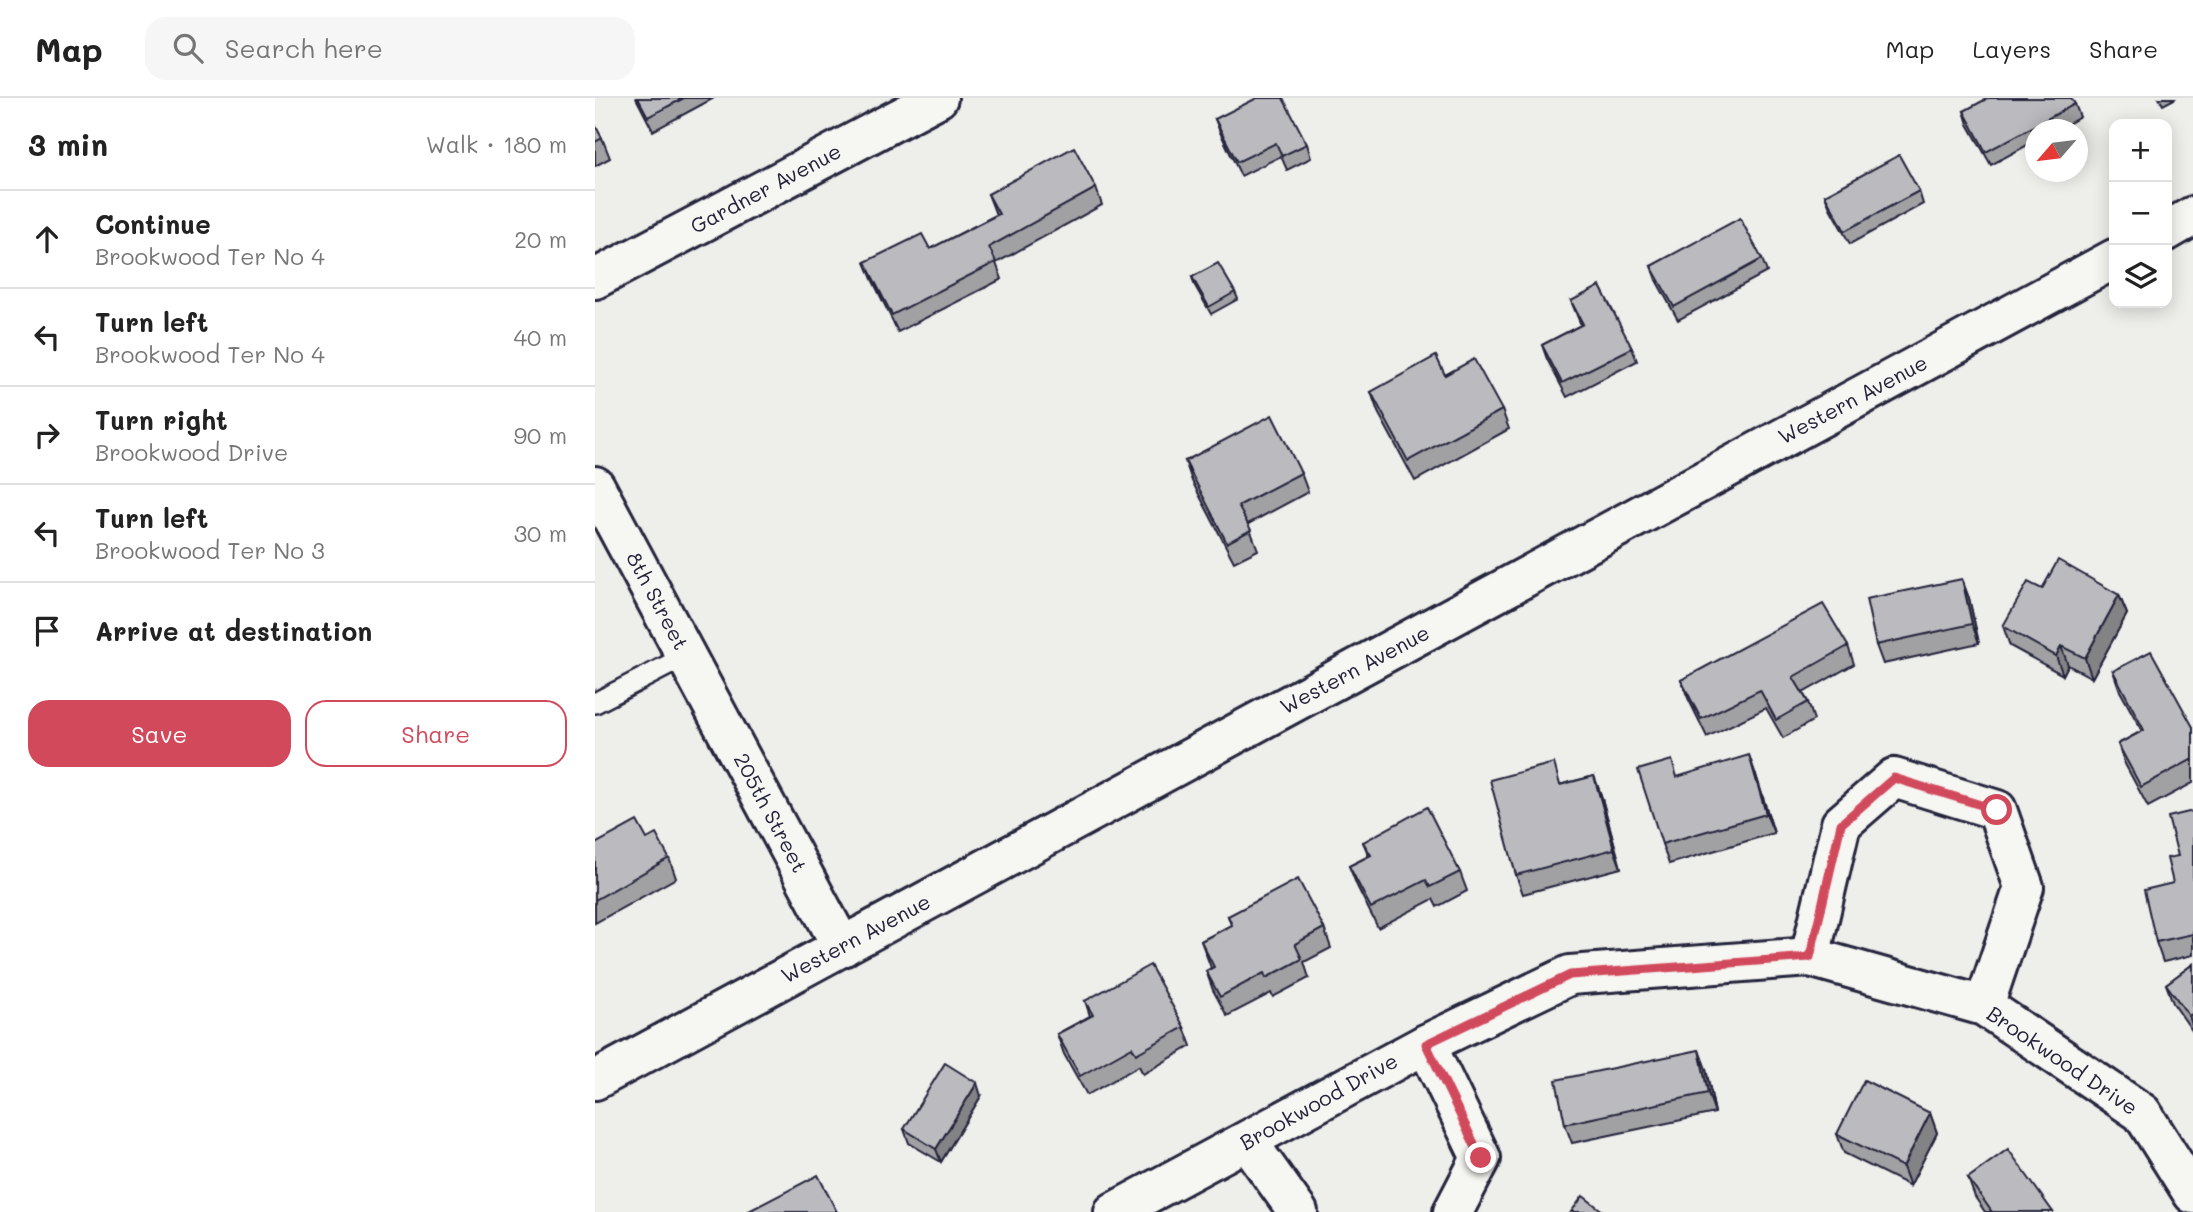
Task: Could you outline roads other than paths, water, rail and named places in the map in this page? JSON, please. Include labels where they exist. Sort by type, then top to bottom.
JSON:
[{"type":"street","name":"Gardner Avenue","points":[[595,279],[938,98]]},
{"type":"street","points":[[2172,227],[2193,216]]},
{"type":"street","name":"Western Avenue","points":[[595,1080],[2109,262]]},
{"type":"street","name":"8th Street","points":[[595,486],[692,667]]},
{"type":"street","name":"205th Street","points":[[692,667],[842,947]]},
{"type":"street","points":[[1810,957],[1841,824],[1894,778],[1997,810],[2024,887],[1984,1006]]},
{"type":"street","name":"Brookwood Drive","points":[[1114,1212],[1426,1044],[1570,975],[1810,957],[1984,1006],[2142,1113],[2193,1194]]},
{"type":"street","points":[[1426,1044],[1481,1158],[1453,1212]]},
{"type":"street","points":[[1248,1142],[1298,1212]]},
{"type":"lane","points":[[595,703],[692,667]]}]
